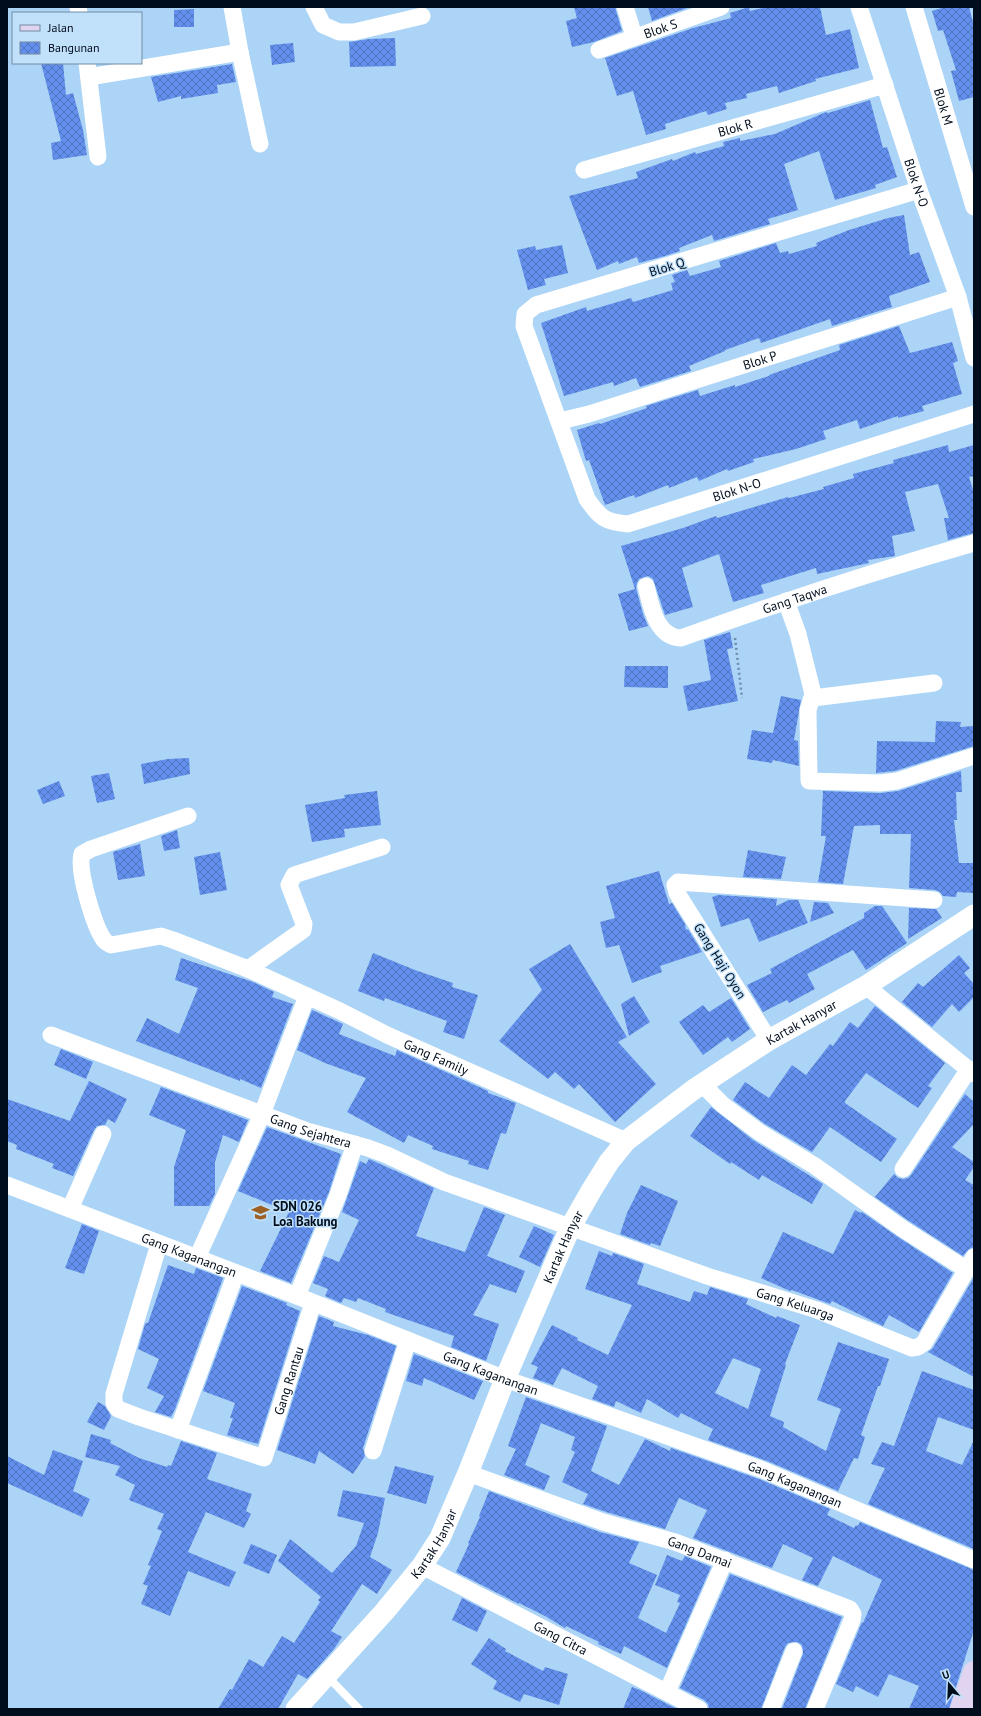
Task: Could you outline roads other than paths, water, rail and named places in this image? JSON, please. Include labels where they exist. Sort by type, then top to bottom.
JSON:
[{"type":"main road","points":[[961,1709],[974,1672]]},
{"type":"street","points":[[232,7],[260,144]]},
{"type":"street","points":[[314,7],[323,25],[339,32],[354,32],[422,16]]},
{"type":"street","points":[[625,7],[634,36]]},
{"type":"street","name":"Blok S","points":[[599,50],[634,36],[721,7]]},
{"type":"street","name":"Blok N-O","points":[[860,7],[919,190],[958,297],[974,358]]},
{"type":"street","name":"Blok M","points":[[914,7],[974,207]]},
{"type":"street","points":[[142,64],[240,52]]},
{"type":"street","points":[[98,157],[88,70],[139,64]]},
{"type":"street","name":"Blok R","points":[[584,170],[885,85]]},
{"type":"street","name":"Blok Q","points":[[560,421],[524,326],[526,314],[536,305],[919,190]]},
{"type":"street","name":"Blok P","points":[[560,421],[589,414],[958,297]]},
{"type":"street","name":"Blok N-O","points":[[560,421],[587,500],[597,515],[613,523],[628,524],[974,414]]},
{"type":"street","name":"Gang Taqwa","points":[[646,586],[653,612],[660,626],[672,638],[681,638],[917,559],[974,543]]},
{"type":"street","points":[[786,602],[798,634],[813,694],[808,710],[809,781],[880,783],[897,781],[974,756]]},
{"type":"street","points":[[813,698],[934,683]]},
{"type":"street","name":"Gang Family","points":[[188,816],[91,849],[82,854],[80,860],[81,871],[88,898],[100,933],[105,941],[111,945],[161,936],[248,969],[308,996],[387,1035],[626,1141]]},
{"type":"street","points":[[248,969],[302,930],[304,924],[289,885],[294,875],[382,847]]},
{"type":"street","name":"Gang Haji Oyon","points":[[769,1040],[677,893],[675,885],[678,882],[934,900]]},
{"type":"street","name":"Kartak Hanyar","points":[[296,1709],[385,1611],[422,1566],[440,1538],[468,1473],[505,1379],[570,1228],[591,1190],[609,1162],[626,1141],[702,1084],[769,1040],[866,986],[971,917]]},
{"type":"street","points":[[866,986],[971,1071],[903,1169]]},
{"type":"street","points":[[197,1258],[262,1114],[308,996]]},
{"type":"street","name":"Gang Sejahtera","points":[[51,1035],[307,1131],[355,1144],[387,1155],[444,1182],[570,1228]]},
{"type":"street","points":[[702,1084],[723,1105],[759,1132],[815,1166],[903,1229],[970,1263]]},
{"type":"street","points":[[70,1209],[103,1134]]},
{"type":"street","points":[[297,1296],[338,1195],[355,1144]]},
{"type":"street","name":"Gang Kaganangan","points":[[7,1185],[297,1296],[505,1379],[763,1470],[974,1560]]},
{"type":"street","name":"Gang Keluarga","points":[[570,1228],[707,1276],[817,1310],[912,1348],[918,1348],[924,1343],[970,1263]]},
{"type":"street","points":[[159,1244],[114,1394],[114,1403],[118,1409],[178,1430],[236,1273]]},
{"type":"street","name":"Gang Rantau","points":[[178,1430],[264,1458],[314,1303]]},
{"type":"street","points":[[373,1451],[408,1340]]},
{"type":"street","name":"Gang Damai","points":[[468,1473],[603,1522],[675,1542],[725,1560],[850,1610],[853,1614],[852,1620],[815,1709]]},
{"type":"street","points":[[667,1692],[725,1560]]},
{"type":"street","name":"Gang Citra","points":[[422,1566],[699,1709]]},
{"type":"street","points":[[772,1709],[794,1651]]},
{"type":"lane","points":[[327,1676],[359,1709]]},
{"type":"place","name":"SDN 026 Loa Bakung","points":[[260,1213]]}]
